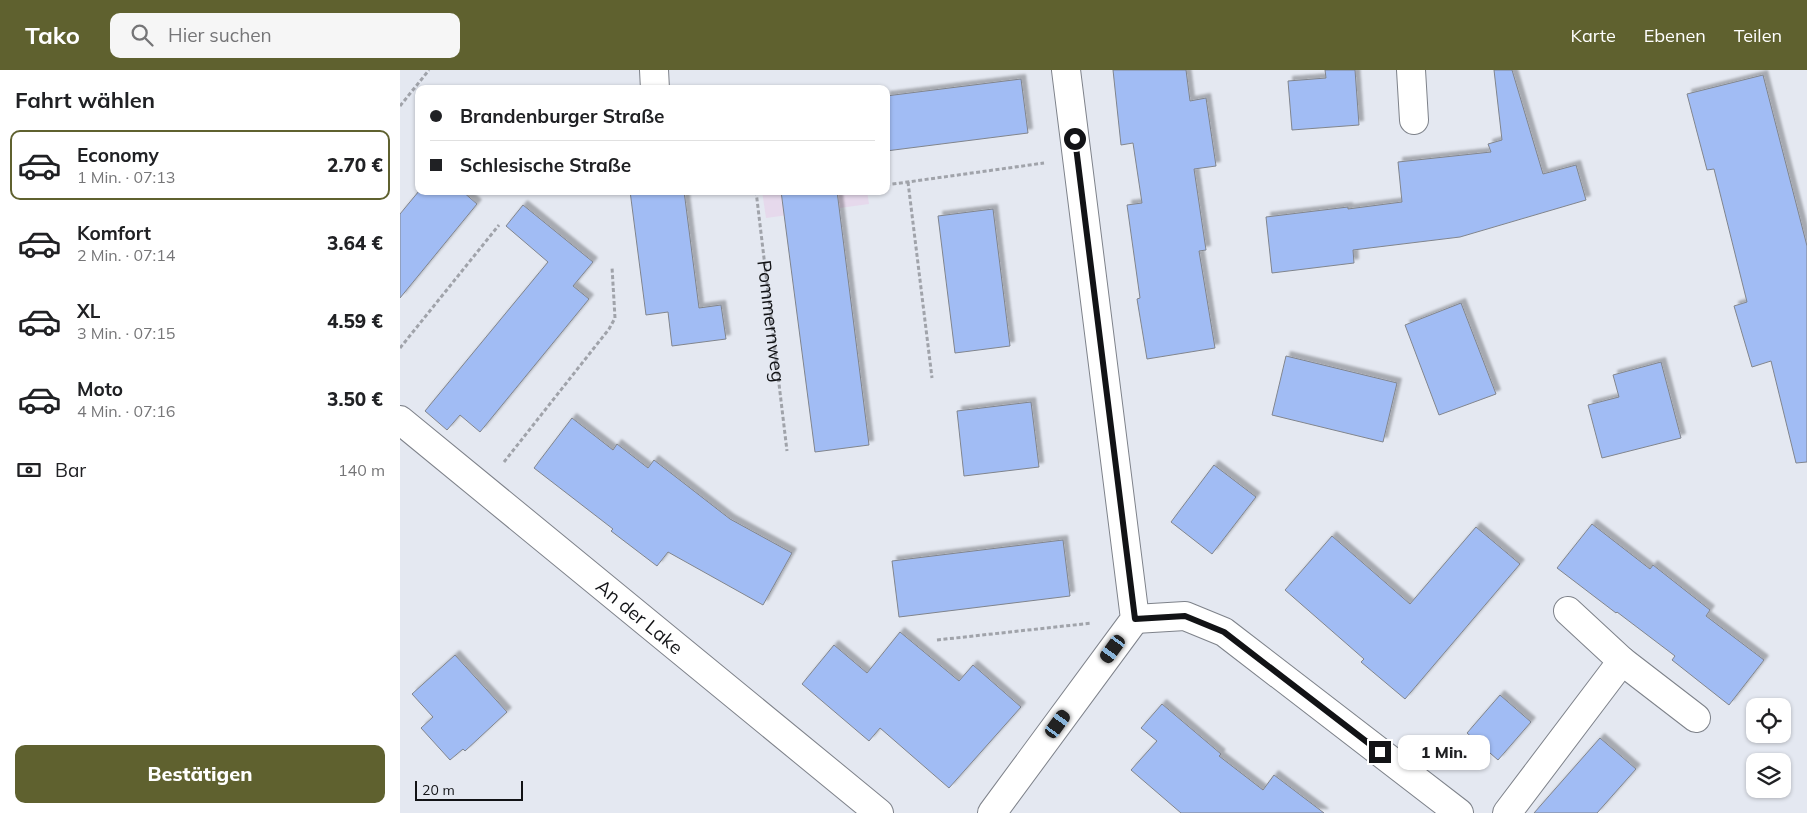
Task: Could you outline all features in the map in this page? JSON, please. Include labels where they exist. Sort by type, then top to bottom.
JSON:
[{"type":"street","points":[[654,70],[655,85]]},
{"type":"street","points":[[992,813],[1135,619],[1066,70]]},
{"type":"street","points":[[1411,70],[1414,120]]},
{"type":"street","name":"An der Lake","points":[[400,420],[879,813]]},
{"type":"street","points":[[1568,611],[1622,661],[1696,718]]},
{"type":"street","points":[[1135,619],[1185,616],[1224,632],[1459,813]]},
{"type":"street","points":[[1507,813],[1622,661]]},
{"type":"path","points":[[417,85],[429,70]]},
{"type":"path","points":[[400,106],[415,87]]},
{"type":"path","points":[[890,184],[1048,162],[1077,156]]},
{"type":"path","points":[[908,182],[932,378]]},
{"type":"path","name":"Pommernweg","points":[[756,195],[787,451]]},
{"type":"path","points":[[400,348],[499,225]]},
{"type":"path","points":[[482,487],[500,468],[615,318],[612,267]]},
{"type":"path","points":[[937,640],[1135,619]]},
{"type":"shaded area","points":[[763,195],[868,195],[869,204],[766,218]]},
{"type":"building","points":[[1113,70],[1186,70],[1190,101],[1206,98],[1216,166],[1194,169],[1206,250],[1199,251],[1215,348],[1147,359],[1137,299],[1140,298],[1127,205],[1142,203],[1133,143],[1121,145]]},
{"type":"building","points":[[1325,70],[1355,70],[1359,125],[1292,130],[1288,81],[1326,78]]},
{"type":"building","points":[[1494,70],[1512,70],[1543,174],[1576,165],[1586,200],[1460,237],[1353,250],[1354,263],[1272,273],[1266,217],[1402,202],[1398,162],[1491,152],[1488,144],[1502,140]]},
{"type":"building","points":[[1763,75],[1807,246],[1807,462],[1796,463],[1771,361],[1752,367],[1734,306],[1747,302],[1714,169],[1707,170],[1687,94]]},
{"type":"building","points":[[1021,79],[1028,133],[890,150],[890,95]]},
{"type":"building","points":[[416,195],[467,195],[477,204],[400,298],[400,214]]},
{"type":"building","points":[[631,195],[685,195],[699,308],[721,305],[726,339],[672,346],[668,312],[646,315]]},
{"type":"building","points":[[782,195],[838,195],[869,445],[815,452]]},
{"type":"building","points":[[523,205],[593,262],[573,286],[589,299],[480,432],[460,415],[447,430],[425,411],[548,262],[506,226]]},
{"type":"building","points":[[993,209],[1010,346],[955,353],[938,216]]},
{"type":"building","points":[[1461,303],[1496,394],[1439,415],[1405,325]]},
{"type":"building","points":[[1286,356],[1397,383],[1383,442],[1272,415]]},
{"type":"building","points":[[1661,362],[1681,438],[1602,458],[1588,405],[1619,397],[1613,375]]},
{"type":"building","points":[[1031,402],[1039,467],[964,476],[957,411]]},
{"type":"building","points":[[572,418],[613,450],[617,444],[648,468],[654,460],[730,519],[792,553],[763,605],[668,552],[657,566],[611,531],[613,529],[534,468]]},
{"type":"building","points":[[1214,465],[1256,497],[1212,554],[1171,522]]},
{"type":"building","points":[[1592,524],[1650,569],[1653,565],[1710,610],[1706,616],[1764,660],[1729,705],[1672,660],[1675,656],[1557,568]]},
{"type":"building","points":[[1476,527],[1520,564],[1405,699],[1361,662],[1364,659],[1285,590],[1332,536],[1410,604]]},
{"type":"building","points":[[1063,540],[1070,596],[899,617],[892,561]]},
{"type":"building","points":[[900,632],[959,681],[973,665],[1021,707],[949,788],[880,728],[869,741],[802,684],[834,645],[867,673]]},
{"type":"building","points":[[455,655],[507,712],[465,751],[463,749],[450,760],[421,728],[433,717],[412,694]]},
{"type":"building","points":[[1500,695],[1531,722],[1498,760],[1467,733]]},
{"type":"building","points":[[1162,704],[1221,754],[1219,756],[1263,790],[1274,775],[1324,813],[1181,813],[1131,770],[1157,741],[1141,728]]},
{"type":"building","points":[[1600,738],[1636,769],[1597,813],[1534,813]]},
{"type":"route","points":[[1075,139],[1135,619],[1185,616],[1224,632],[1380,752]]}]
